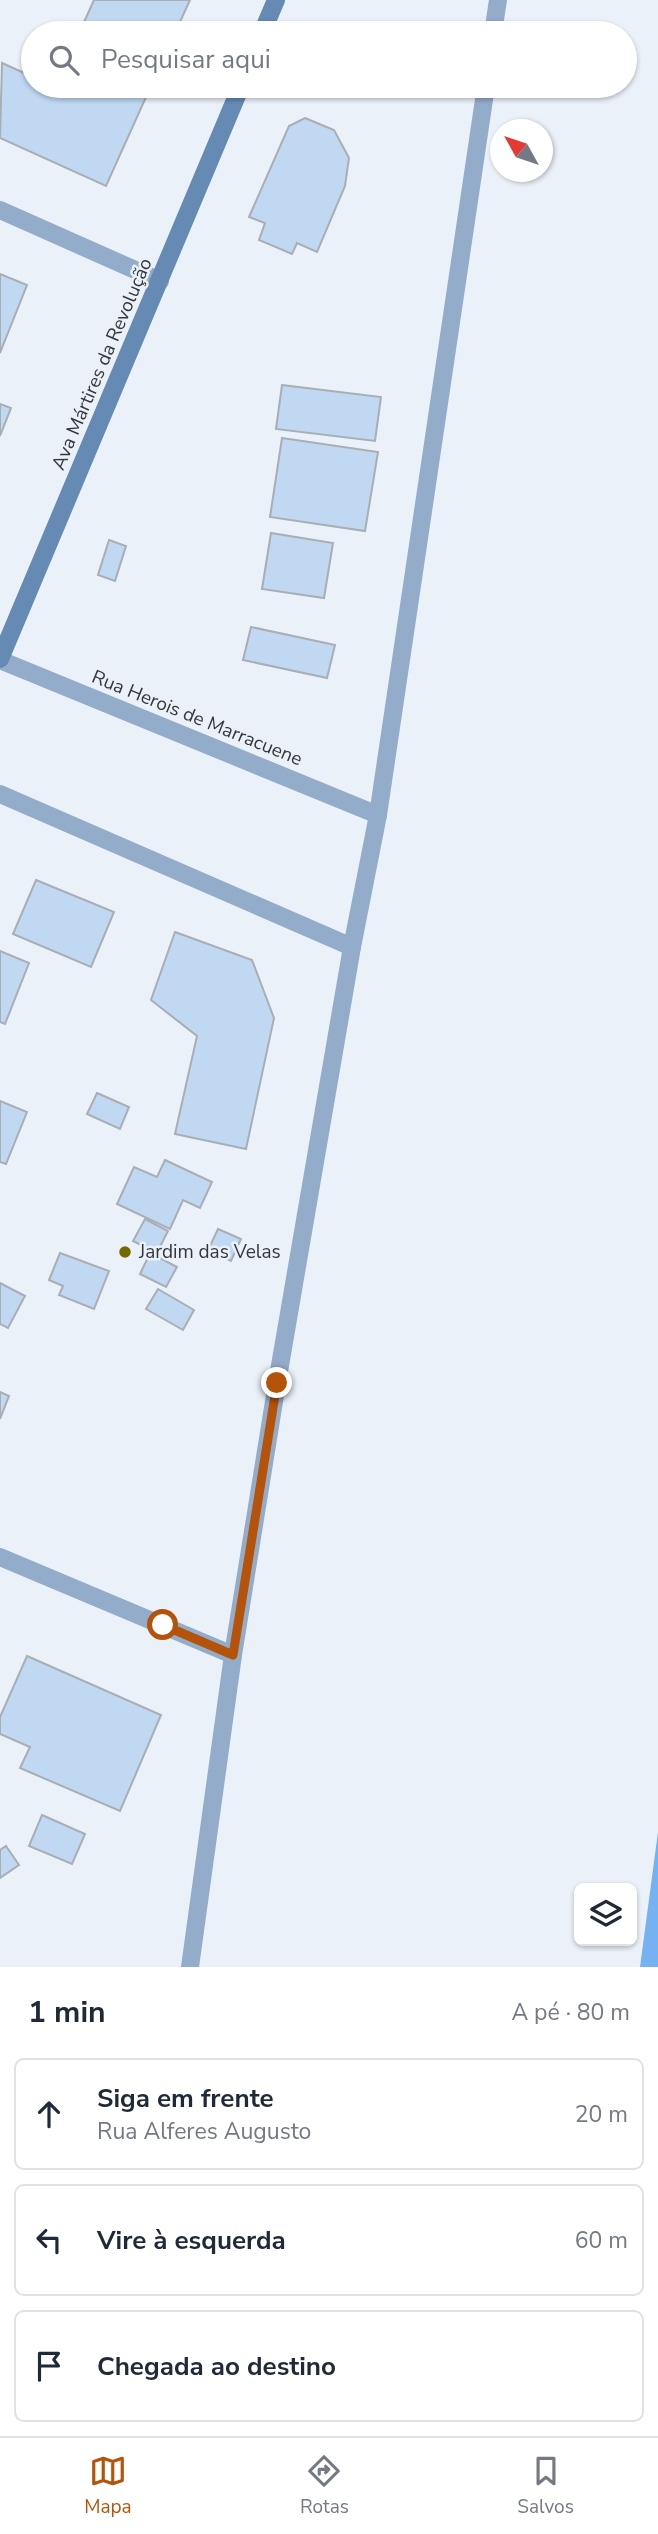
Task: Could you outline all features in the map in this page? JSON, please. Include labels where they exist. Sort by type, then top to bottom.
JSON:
[{"type":"street","points":[[267,21],[276,0]]},
{"type":"street","points":[[495,21],[498,0]]},
{"type":"street","name":"Ava Mártires da Revolução","points":[[0,659],[236,98]]},
{"type":"street","points":[[190,1967],[233,1655],[352,947],[378,816],[484,98]]},
{"type":"street","points":[[0,211],[160,281]]},
{"type":"street","name":"Rua Herois de Marracuene","points":[[0,659],[378,816]]},
{"type":"street","points":[[0,794],[352,947]]},
{"type":"street","points":[[0,1557],[233,1655]]},
{"type":"water","points":[[658,1832],[658,1967],[640,1967]]},
{"type":"building","points":[[94,0],[190,0],[180,21],[84,21]]},
{"type":"building","points":[[2,63],[21,72],[21,98],[146,98],[106,186],[0,138]]},
{"type":"building","points":[[305,118],[334,130],[349,158],[345,186],[317,252],[297,243],[292,254],[259,240],[265,223],[249,217],[289,126]]},
{"type":"building","points":[[0,274],[27,285],[0,353]]},
{"type":"building","points":[[282,385],[381,397],[375,441],[276,429]]},
{"type":"building","points":[[0,404],[11,408],[0,436]]},
{"type":"building","points":[[282,438],[378,452],[365,531],[270,517]]},
{"type":"building","points":[[271,533],[333,543],[324,598],[262,589]]},
{"type":"building","points":[[109,540],[126,546],[115,581],[98,575]]},
{"type":"building","points":[[251,627],[335,645],[327,678],[243,660]]},
{"type":"building","points":[[36,880],[114,912],[91,967],[13,934]]},
{"type":"building","points":[[175,932],[252,960],[274,1018],[246,1149],[175,1134],[197,1036],[151,1000]]},
{"type":"building","points":[[0,951],[29,963],[5,1024],[0,1022]]},
{"type":"building","points":[[97,1093],[129,1107],[120,1129],[87,1114]]},
{"type":"building","points":[[0,1101],[27,1112],[6,1164],[0,1162]]},
{"type":"building","points":[[165,1160],[212,1182],[200,1208],[183,1200],[170,1229],[117,1204],[134,1167],[157,1177]]},
{"type":"building","points":[[145,1219],[168,1231],[157,1253],[133,1241]]},
{"type":"building","points":[[218,1229],[241,1239],[231,1261],[208,1250]]},
{"type":"building","points":[[60,1253],[109,1271],[94,1309],[59,1295],[63,1286],[49,1280]]},
{"type":"building","points":[[150,1253],[177,1267],[166,1287],[140,1274]]},
{"type":"building","points":[[0,1283],[25,1296],[8,1328],[0,1324]]},
{"type":"building","points":[[158,1289],[194,1310],[183,1330],[146,1309]]},
{"type":"building","points":[[0,1392],[9,1396],[0,1419]]},
{"type":"building","points":[[27,1656],[161,1715],[120,1811],[20,1768],[30,1747],[0,1734],[0,1717]]},
{"type":"building","points":[[42,1815],[85,1834],[72,1864],[29,1846]]},
{"type":"building","points":[[6,1846],[19,1865],[0,1878],[0,1850]]},
{"type":"place","name":"Jardim das Velas","points":[[125,1252]]},
{"type":"route","points":[[163,1625],[233,1655],[277,1383]]}]
